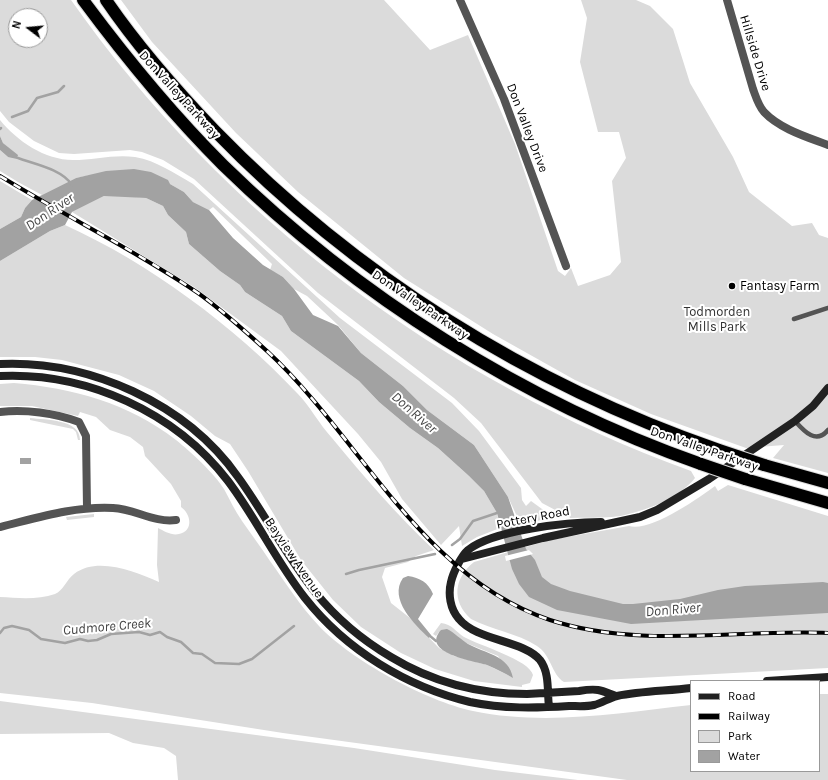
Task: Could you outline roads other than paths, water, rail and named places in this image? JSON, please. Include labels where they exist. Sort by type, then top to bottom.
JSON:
[{"type":"highway","name":"Don Valley Parkway","points":[[83,0],[155,92],[222,164],[276,214],[345,270],[402,312],[450,344],[582,415],[638,440],[701,464],[828,503]]},
{"type":"highway","name":"Don Valley Parkway","points":[[106,0],[153,62],[194,108],[232,148],[279,193],[385,279],[446,320],[566,388],[646,424],[764,465],[828,483]]},
{"type":"main road","name":"Bayview Avenue","points":[[0,364],[36,365],[59,368],[104,380],[153,402],[184,423],[209,444],[237,475],[315,593],[336,616],[364,640],[393,658],[441,680],[480,690],[526,694],[598,690],[616,696]]},
{"type":"main road","name":"Bayview Avenue","points":[[0,376],[33,376],[57,379],[99,390],[129,402],[159,418],[177,431],[201,452],[229,482],[306,599],[329,625],[355,647],[390,670],[423,686],[471,702],[494,706],[549,707],[594,705],[616,696],[690,688]]},
{"type":"main road","name":"Pottery Road","points":[[462,559],[640,517],[673,502],[795,421],[813,406],[828,388]]},
{"type":"main road","name":"Pottery Road","points":[[549,707],[544,668],[536,657],[475,631],[463,623],[455,613],[450,597],[450,586],[454,571],[467,551],[488,539],[566,522],[615,522]]},
{"type":"main road","points":[[782,680],[828,677]]},
{"type":"street","name":"Don Valley Drive","points":[[460,0],[504,99],[566,266]]},
{"type":"street","name":"Hillside Drive","points":[[727,0],[752,89],[758,104],[765,112],[787,128],[828,145]]},
{"type":"street","points":[[0,412],[32,412],[69,418],[79,422],[86,436],[87,508]]},
{"type":"street","points":[[0,527],[87,508],[122,509],[158,520],[176,520]]},
{"type":"lane","points":[[794,319],[828,308]]},
{"type":"lane","points":[[795,421],[806,433],[815,438],[822,436],[828,430]]},
{"type":"water","points":[[0,136],[3,143],[18,155],[17,159],[8,157],[0,150]]},
{"type":"water","name":"Don River","points":[[134,169],[151,172],[168,180],[170,184],[184,192],[193,202],[209,210],[233,238],[263,265],[283,277],[313,315],[338,326],[361,353],[403,386],[427,410],[474,445],[508,497],[526,549],[535,560],[542,577],[551,584],[570,591],[623,604],[633,604],[680,599],[718,590],[745,586],[823,582],[828,583],[828,613],[631,624],[557,610],[529,597],[519,584],[512,569],[497,513],[484,491],[438,448],[410,428],[379,402],[359,381],[291,331],[282,316],[245,292],[240,285],[220,271],[189,244],[186,232],[168,215],[163,206],[146,198],[104,196],[72,212],[65,225],[50,231],[0,261],[0,229],[21,217],[25,208],[32,200],[76,178],[106,171]]},
{"type":"water","points":[[20,458],[31,458],[31,464],[20,464]]},
{"type":"water","points":[[408,576],[423,581],[429,586],[433,594],[418,619],[431,635],[429,638],[411,619],[401,603],[399,586],[403,578]]},
{"type":"water","points":[[447,629],[468,644],[495,656],[507,664],[511,670],[513,678],[487,665],[451,655],[443,650],[438,645],[436,638],[441,630]]},
{"type":"waterway","points":[[12,117],[28,111],[37,98],[58,92],[64,86]]},
{"type":"waterway","name":"Don River","points":[[18,158],[55,171],[67,179],[72,185]]},
{"type":"waterway","name":"Cudmore Creek","points":[[452,545],[460,539],[473,521],[497,513]]},
{"type":"waterway","name":"Cudmore Creek","points":[[346,574],[435,554]]},
{"type":"waterway","name":"Cudmore Creek","points":[[0,633],[4,628],[12,626],[29,630],[41,639],[65,643],[80,639],[88,641],[97,640],[111,634],[139,632],[150,635],[160,632],[167,637],[181,642],[193,653],[202,654],[215,663],[239,664],[252,659],[294,626]]},
{"type":"waterway","points":[[430,636],[436,641]]},
{"type":"railway","points":[[0,176],[174,277],[198,293],[242,328],[301,386],[395,502],[429,539],[465,572],[505,600],[550,620],[584,629],[618,634],[688,636],[793,632],[828,633]]},
{"type":"place","name":"Fantasy Farm","points":[[732,286]]},
{"type":"park label","name":"Todmorden Mills Park","points":[[717,320]]}]
